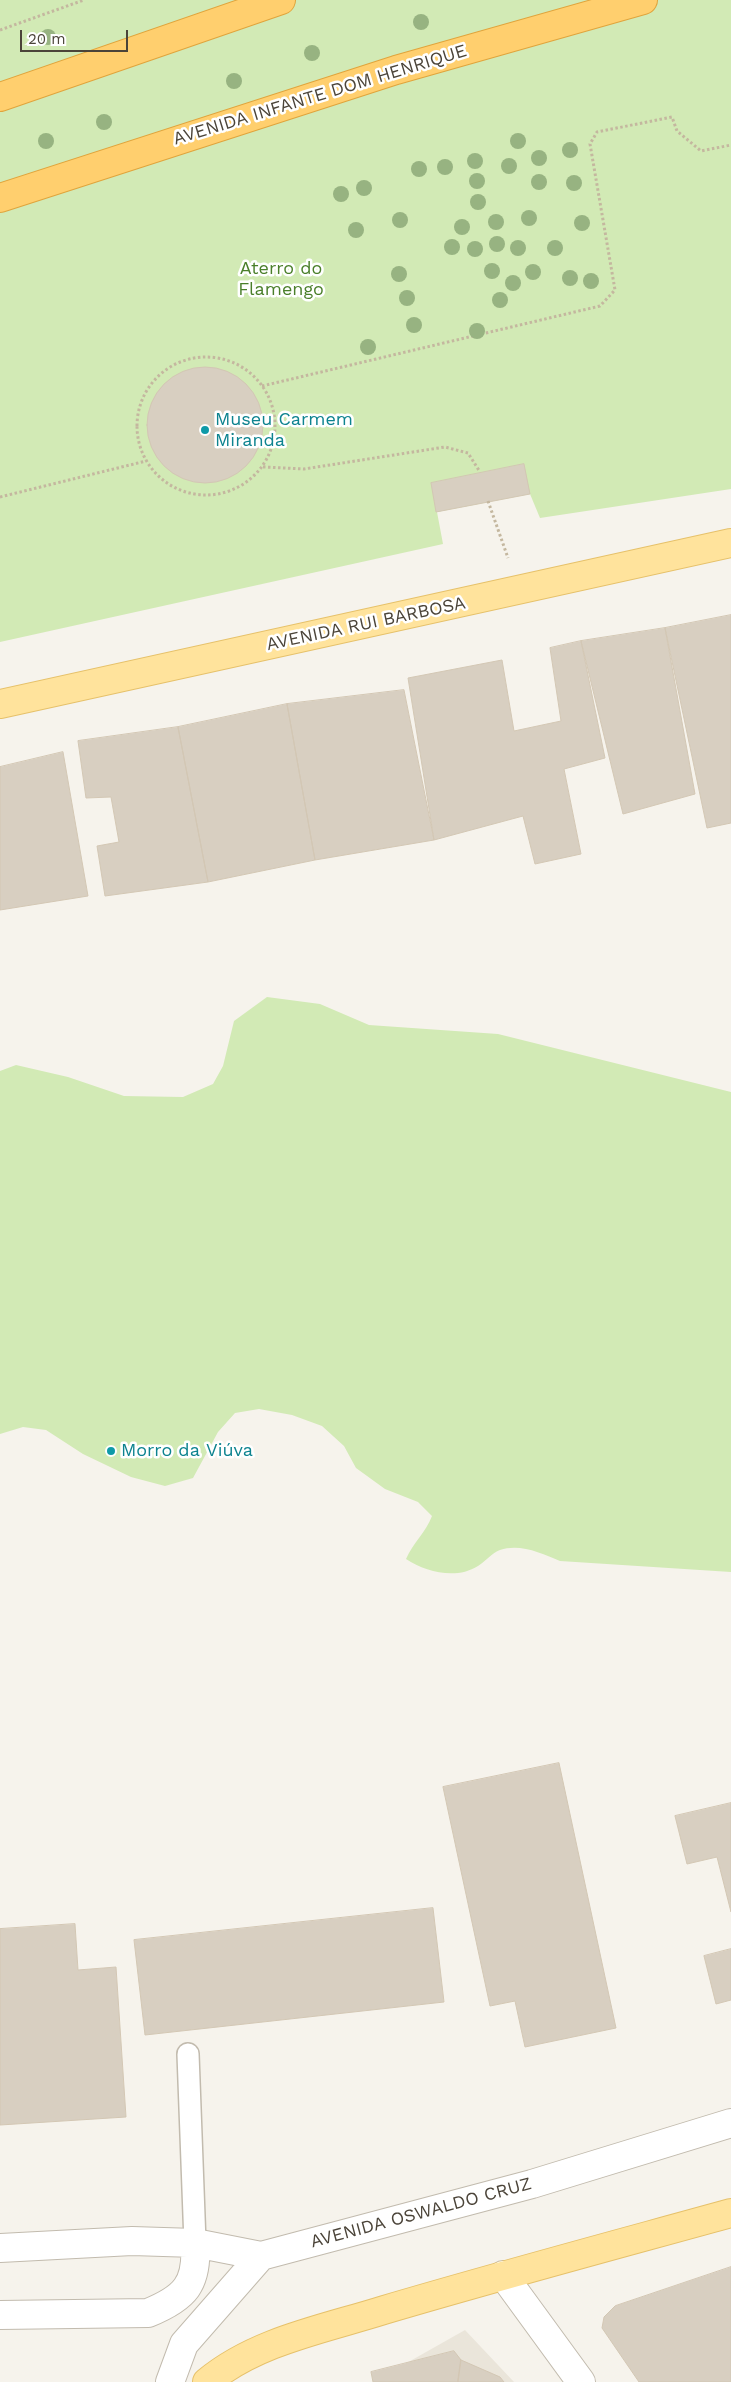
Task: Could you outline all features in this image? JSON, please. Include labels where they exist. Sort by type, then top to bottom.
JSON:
[{"type":"highway","points":[[0,97],[281,0]]},
{"type":"highway","name":"AVENIDA INFANTE DOM HENRIQUE","points":[[0,198],[396,70],[643,0]]},
{"type":"main road","name":"AVENIDA RUI BARBOSA","points":[[0,704],[731,543]]},
{"type":"main road","points":[[207,2382],[223,2369],[264,2347],[503,2274],[731,2213]]},
{"type":"street","name":"AVENIDA OSWALDO CRUZ","points":[[261,2256],[532,2184],[731,2123]]},
{"type":"street","points":[[0,2248],[132,2241],[195,2243],[261,2256]]},
{"type":"street","points":[[0,2315],[148,2313],[166,2306],[182,2295],[192,2281],[197,2264],[195,2243]]},
{"type":"street","points":[[170,2382],[184,2344],[261,2256]]},
{"type":"street","points":[[503,2274],[581,2382]]},
{"type":"lane","points":[[188,2054],[195,2243]]},
{"type":"path","points":[[0,30],[84,0]]},
{"type":"path","points":[[262,386],[600,306],[615,290],[590,144],[597,132],[672,117],[677,131],[701,151],[731,145]]},
{"type":"path","points":[[195,356],[219,357],[240,365],[258,380],[262,386],[271,400],[275,423],[273,446],[263,467],[246,482],[225,492],[203,495],[180,490],[161,479],[146,461],[138,440],[137,418],[143,396],[155,377],[174,364],[195,356]]},
{"type":"path","points":[[263,467],[304,469],[445,447],[468,453],[480,472]]},
{"type":"path","points":[[0,497],[146,461]]},
{"type":"path","points":[[488,502],[520,590]]},
{"type":"shaded area","points":[[465,2330],[514,2382],[373,2382]]},
{"type":"green space","name":"Aterro do Flamengo","points":[[0,0],[731,0],[731,489],[540,518],[530,494],[437,512],[443,544],[0,642]]},
{"type":"green space","points":[[267,997],[320,1004],[369,1025],[498,1034],[731,1092],[731,1572],[560,1561],[523,1548],[500,1550],[478,1566],[460,1573],[441,1573],[423,1568],[406,1559],[432,1516],[418,1502],[385,1489],[356,1468],[344,1446],[322,1426],[292,1415],[259,1409],[235,1413],[218,1432],[193,1478],[165,1486],[131,1477],[83,1454],[46,1430],[23,1427],[0,1434],[0,1071],[16,1065],[68,1077],[124,1096],[183,1097],[213,1084],[223,1066],[234,1021]]},
{"type":"building","name":"Museu Carmem Miranda","points":[[205,367],[227,371],[246,384],[259,403],[263,425],[259,447],[246,466],[227,479],[205,483],[183,479],[164,466],[151,447],[147,425],[151,403],[164,384],[183,371]]},
{"type":"building","points":[[524,464],[530,494],[436,512],[431,483]]},
{"type":"building","points":[[731,615],[731,823],[707,828],[665,628]]},
{"type":"building","points":[[665,628],[695,794],[623,814],[581,641]]},
{"type":"building","points":[[581,641],[605,758],[564,769],[581,854],[535,864],[523,816],[434,840],[408,678],[502,660],[514,731],[561,721],[550,648]]},
{"type":"building","points":[[404,690],[434,840],[315,860],[287,704]]},
{"type":"building","points":[[287,704],[315,860],[208,882],[178,727]]},
{"type":"building","points":[[178,727],[208,882],[105,896],[97,846],[119,842],[111,797],[86,798],[78,741]]},
{"type":"building","points":[[63,752],[88,896],[0,910],[0,767]]},
{"type":"building","points":[[559,1763],[616,2028],[525,2047],[515,2001],[490,2006],[443,1787]]},
{"type":"building","points":[[731,1803],[731,1912],[717,1857],[687,1864],[675,1816]]},
{"type":"building","points":[[433,1908],[444,2002],[145,2035],[134,1940]]},
{"type":"building","points":[[75,1924],[78,1970],[116,1967],[126,2117],[0,2125],[0,1929]]},
{"type":"building","points":[[731,1949],[731,2000],[716,2004],[704,1956]]},
{"type":"building","points":[[731,2267],[731,2382],[639,2382],[602,2328],[604,2317],[615,2306]]},
{"type":"building","points":[[454,2351],[461,2360],[458,2382],[373,2382],[371,2372]]},
{"type":"building","points":[[461,2360],[500,2377],[504,2382],[458,2382]]},
{"type":"place","name":"Museu Carmem Miranda","points":[[205,430]]},
{"type":"place","name":"Morro da Viúva","points":[[111,1451]]}]
